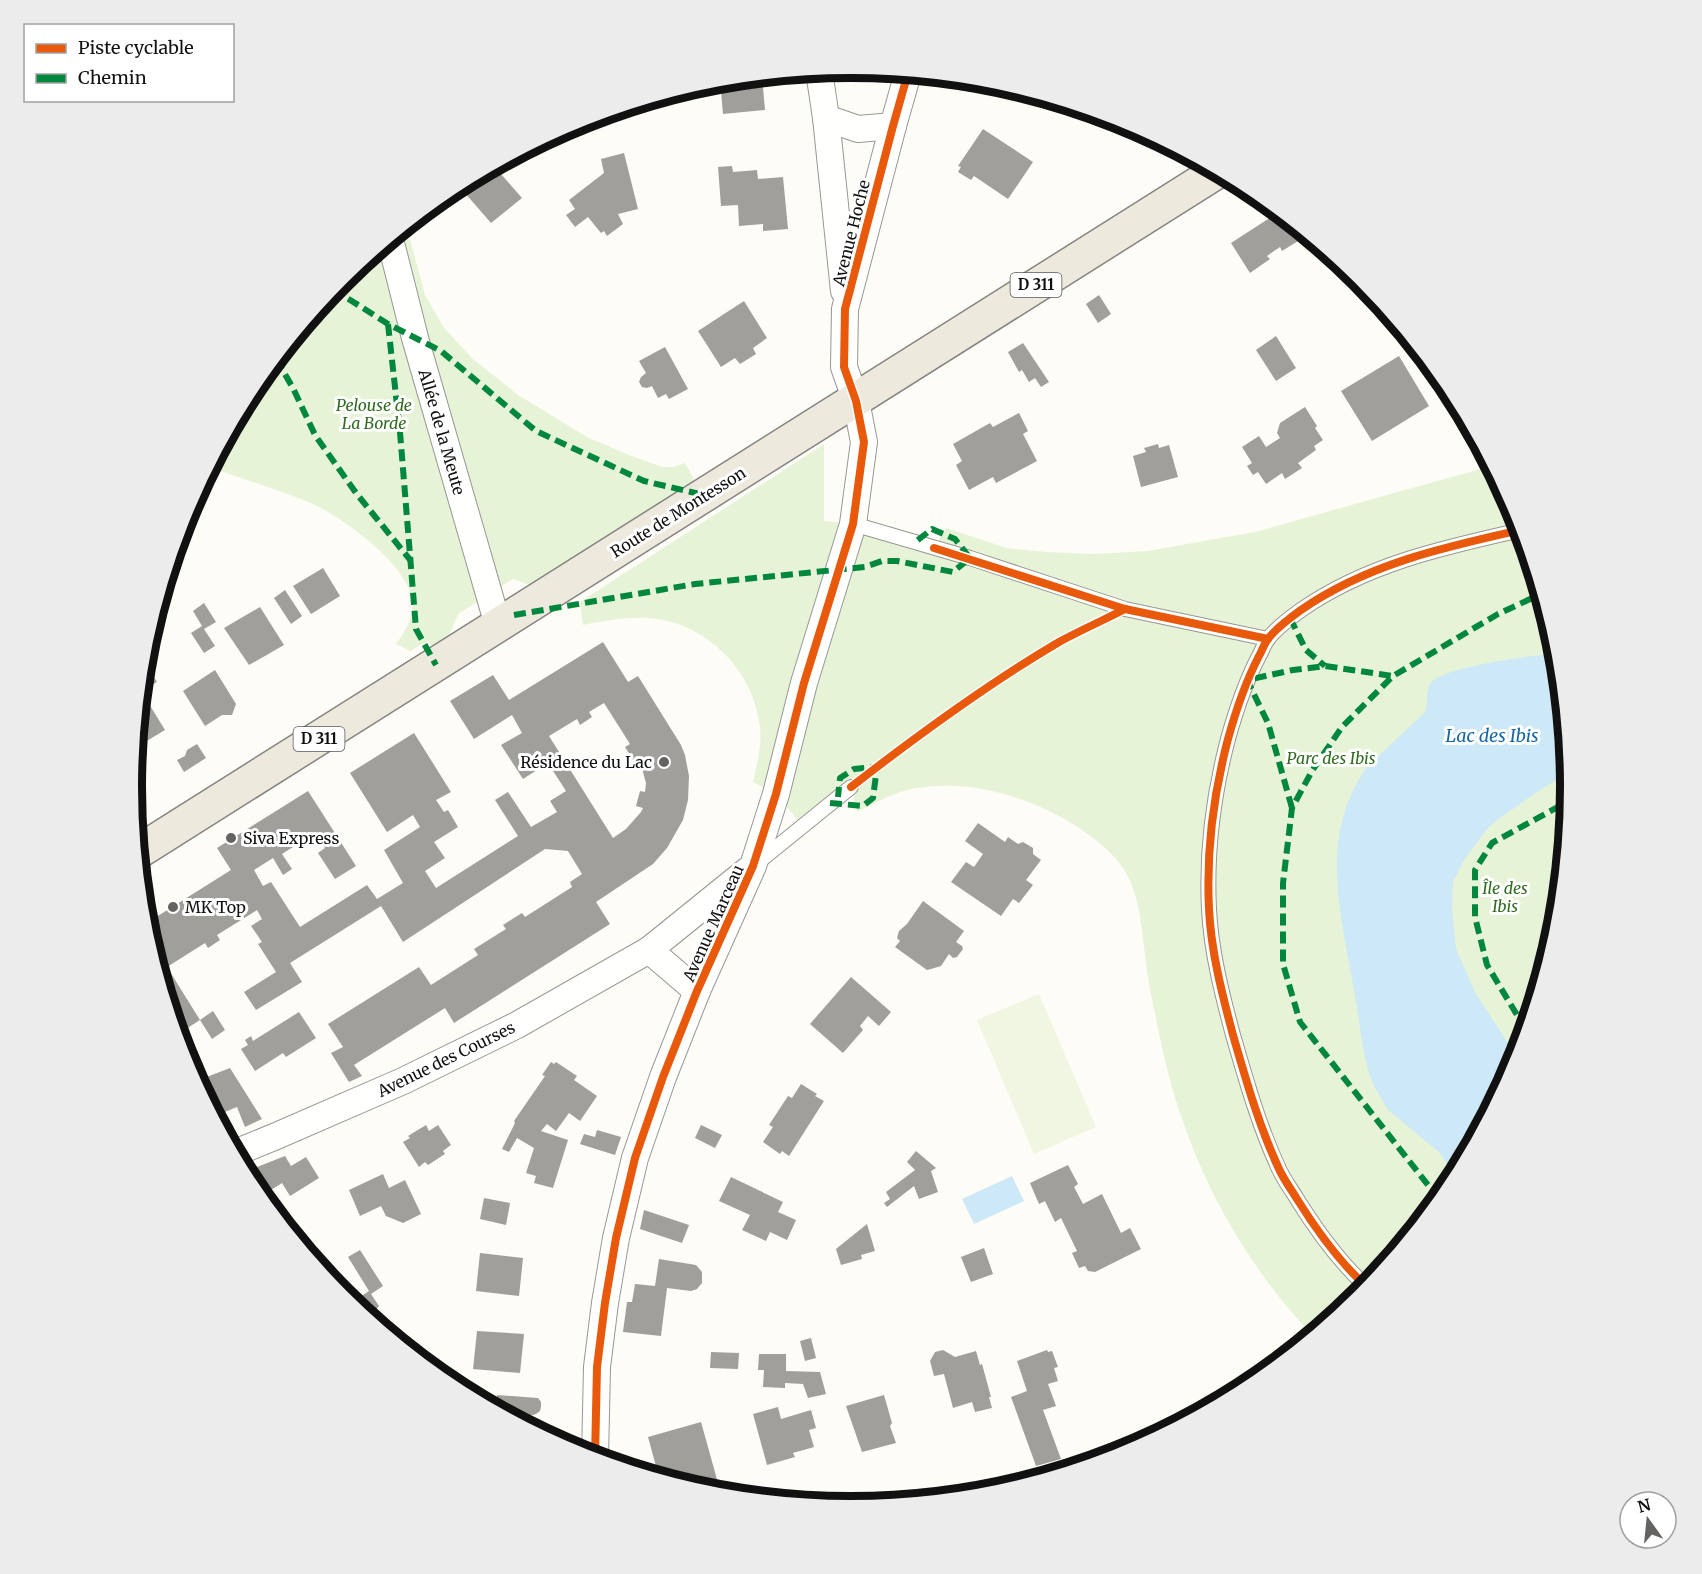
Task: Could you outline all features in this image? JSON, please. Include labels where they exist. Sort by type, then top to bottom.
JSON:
[{"type":"main road","name":"Route de Montesson","points":[[145,847],[1210,176]]},
{"type":"street","points":[[820,79],[845,309]]},
{"type":"street","name":"Avenue Hoche","points":[[856,400],[844,367],[845,309],[906,81]]},
{"type":"street","points":[[826,118],[858,129],[893,126]]},
{"type":"street","name":"Allée de la Meute","points":[[392,247],[418,349],[498,625]]},
{"type":"street","name":"Avenue Marceau","points":[[595,1448],[597,1367],[604,1303],[616,1238],[635,1158],[663,1077],[697,991],[753,867],[776,794],[804,684],[853,524],[864,442],[856,400]]},
{"type":"street","name":"Avenue des Courses","points":[[242,1150],[413,1076],[517,1025],[649,950],[753,867]]},
{"type":"street","points":[[649,950],[697,991]]},
{"type":"lane","points":[[853,524],[970,558],[1125,609],[1268,639]]},
{"type":"lane","points":[[1360,1280],[1330,1249],[1280,1171],[1261,1127],[1228,1016],[1209,912],[1208,863],[1212,816],[1220,768],[1247,680],[1268,639],[1290,618],[1322,596],[1363,575],[1396,562],[1512,532]]},
{"type":"lane","name":"Avenue des Courses","points":[[753,867],[851,787]]},
{"type":"green space","name":"Pelouse de La Borde","points":[[410,239],[425,295],[444,328],[473,359],[518,395],[587,437],[629,455],[662,467],[674,467],[685,463],[696,483],[532,586],[513,579],[458,614],[448,638],[434,649],[428,641],[410,651],[396,644],[411,616],[412,598],[407,584],[384,554],[352,528],[320,507],[217,469],[261,393],[289,355],[350,286],[395,244]]},
{"type":"green space","name":"Parc des Ibis","points":[[824,444],[824,521],[853,524],[934,548],[946,528],[1007,548],[1093,554],[1148,551],[1255,532],[1484,468],[1522,559],[1536,603],[1546,649],[1554,694],[1558,741],[1560,787],[1558,833],[1554,880],[1546,925],[1536,971],[1522,1015],[1487,1101],[1441,1181],[1384,1254],[1352,1288],[1307,1329],[1270,1285],[1233,1230],[1190,1141],[1165,1060],[1150,989],[1136,899],[1129,878],[1118,861],[1095,839],[1057,815],[1016,798],[973,788],[951,786],[907,790],[857,812],[851,788],[802,825],[776,794],[753,782],[760,741],[756,706],[737,668],[723,652],[688,628],[668,621],[631,618],[583,625],[580,602]]},
{"type":"green space","points":[[1039,994],[1096,1127],[1034,1154],[977,1020]]},
{"type":"water","name":"Lac des Ibis","points":[[1547,654],[1554,694],[1560,778],[1487,829],[1464,860],[1453,882],[1452,907],[1456,949],[1476,994],[1510,1047],[1487,1101],[1449,1167],[1440,1153],[1388,1110],[1370,1076],[1362,1042],[1339,901],[1338,847],[1342,820],[1351,794],[1366,768],[1425,712],[1430,684],[1451,672],[1510,659]]},
{"type":"water","points":[[1012,1176],[1024,1201],[974,1224],[962,1199]]},
{"type":"building","points":[[763,84],[765,110],[723,114],[721,91]]},
{"type":"building","points":[[983,129],[1033,162],[1008,199],[974,176],[971,180],[958,172],[961,167],[958,166]]},
{"type":"building","points":[[624,153],[638,209],[618,214],[623,224],[607,236],[604,231],[601,233],[588,217],[575,227],[566,215],[575,209],[569,200],[604,173],[601,159]]},
{"type":"building","points":[[732,166],[733,172],[757,170],[758,179],[783,177],[788,229],[763,231],[763,224],[739,226],[738,205],[721,206],[718,167]]},
{"type":"building","points":[[499,172],[522,198],[491,223],[465,192]]},
{"type":"building","points":[[1272,217],[1301,240],[1282,251],[1280,247],[1267,256],[1270,259],[1250,273],[1231,243]]},
{"type":"building","points":[[1099,295],[1111,314],[1098,323],[1086,304]]},
{"type":"building","points":[[744,301],[767,338],[753,348],[756,354],[740,364],[735,358],[721,367],[698,331]]},
{"type":"building","points":[[1276,336],[1296,368],[1276,381],[1256,350]]},
{"type":"building","points":[[1023,343],[1049,382],[1041,387],[1035,378],[1029,382],[1022,370],[1019,372],[1008,352]]},
{"type":"building","points":[[665,347],[688,389],[669,399],[666,394],[658,398],[652,386],[642,387],[639,382],[646,373],[639,361]]},
{"type":"building","points":[[1399,356],[1429,406],[1372,441],[1341,391]]},
{"type":"building","points":[[1305,407],[1323,440],[1314,446],[1316,450],[1298,463],[1302,468],[1285,479],[1282,473],[1266,484],[1258,472],[1253,475],[1247,466],[1252,463],[1242,447],[1259,436],[1266,447],[1280,438],[1277,433],[1280,423]]},
{"type":"building","points":[[1019,413],[1028,431],[1023,434],[1037,461],[996,483],[993,477],[969,490],[956,465],[962,461],[953,444],[990,423],[993,427]]},
{"type":"building","points":[[1158,444],[1159,448],[1169,445],[1178,477],[1141,487],[1133,456],[1146,452],[1144,448]]},
{"type":"building","points":[[323,568],[340,596],[311,614],[293,586]]},
{"type":"building","points":[[285,590],[302,616],[291,624],[274,598]]},
{"type":"building","points":[[204,603],[216,622],[204,629],[215,646],[204,653],[191,633],[202,626],[193,611]]},
{"type":"building","points":[[260,607],[284,645],[249,665],[224,628]]},
{"type":"building","points":[[603,642],[628,682],[638,676],[681,745],[689,776],[688,800],[683,820],[667,848],[653,864],[596,902],[610,924],[454,1023],[445,1008],[354,1065],[362,1076],[349,1082],[331,1053],[343,1047],[328,1024],[419,967],[431,985],[478,955],[474,949],[506,929],[503,925],[522,913],[525,917],[572,887],[570,882],[582,874],[568,851],[545,849],[403,942],[381,906],[290,963],[302,982],[256,1010],[244,992],[276,972],[258,944],[262,942],[251,926],[262,919],[257,910],[217,935],[220,940],[208,948],[205,943],[167,967],[200,1020],[185,1029],[166,971],[155,918],[231,870],[217,848],[308,791],[356,866],[335,879],[318,853],[325,848],[315,833],[282,854],[292,869],[283,875],[273,858],[254,870],[263,886],[271,882],[300,927],[367,885],[377,899],[403,883],[384,850],[420,827],[413,815],[387,832],[350,773],[414,733],[451,792],[436,800],[444,812],[448,810],[458,827],[434,842],[445,858],[425,871],[436,888],[518,836],[495,800],[508,792],[531,827],[557,812],[550,801],[566,791],[548,763],[523,779],[501,745],[522,733],[512,715],[474,739],[450,701],[493,675],[509,700]],"holes":[[[604,703],[630,744],[625,747],[633,760],[637,756],[640,761],[646,783],[645,792],[640,791],[636,806],[643,808],[626,829],[613,838],[549,736],[577,719],[580,725],[592,717],[589,712]]]},
{"type":"building","points":[[215,670],[236,704],[232,715],[222,715],[205,726],[183,691]]},
{"type":"building","points":[[152,673],[157,682],[149,686]]},
{"type":"building","points":[[147,701],[165,730],[144,743]]},
{"type":"building","points":[[197,744],[206,758],[184,772],[177,760],[185,756],[187,750]]},
{"type":"building","points":[[978,823],[1005,842],[1008,837],[1018,844],[1023,842],[1033,848],[1033,854],[1041,860],[1026,880],[1033,885],[1019,903],[1013,899],[1001,916],[951,882],[966,862],[974,867],[983,854],[965,841]]},
{"type":"building","points":[[923,901],[964,931],[956,942],[963,949],[957,957],[953,958],[949,954],[941,966],[927,970],[895,947],[900,941],[897,938],[899,931],[907,924]]},
{"type":"building","points":[[851,977],[891,1012],[879,1026],[868,1016],[860,1026],[863,1030],[843,1053],[810,1024]]},
{"type":"building","points":[[213,1011],[225,1030],[212,1039],[200,1020]]},
{"type":"building","points":[[299,1012],[316,1038],[286,1057],[283,1053],[255,1071],[241,1049],[248,1045],[245,1040],[251,1036],[253,1041]]},
{"type":"building","points":[[551,1062],[554,1064],[556,1062],[577,1076],[574,1080],[597,1096],[580,1121],[569,1113],[556,1131],[547,1124],[541,1131],[568,1140],[553,1188],[534,1183],[536,1176],[526,1173],[534,1148],[517,1138],[509,1152],[502,1149],[514,1121],[545,1076],[542,1075]]},
{"type":"building","points":[[230,1068],[262,1119],[245,1127],[237,1107],[222,1113],[205,1078]]},
{"type":"building","points":[[801,1084],[824,1101],[789,1156],[782,1151],[780,1154],[763,1142],[773,1127],[769,1125],[788,1096],[792,1098]]},
{"type":"building","points":[[426,1125],[429,1131],[438,1125],[451,1145],[443,1151],[445,1154],[428,1165],[425,1162],[419,1167],[403,1142],[410,1138],[408,1136]]},
{"type":"building","points":[[701,1125],[722,1135],[715,1148],[695,1138]]},
{"type":"building","points":[[597,1130],[621,1137],[615,1155],[580,1144],[584,1134],[595,1137]]},
{"type":"building","points":[[916,1151],[936,1168],[931,1171],[938,1192],[919,1199],[914,1186],[887,1207],[884,1203],[890,1199],[886,1192],[915,1170],[907,1162]]},
{"type":"building","points":[[285,1156],[291,1166],[306,1157],[319,1178],[290,1196],[282,1183],[271,1190],[257,1167]]},
{"type":"building","points":[[1068,1165],[1078,1184],[1074,1187],[1083,1204],[1102,1194],[1121,1233],[1130,1228],[1141,1249],[1095,1272],[1088,1271],[1085,1266],[1079,1268],[1072,1253],[1077,1251],[1061,1218],[1055,1222],[1045,1201],[1039,1204],[1030,1183]]},
{"type":"building","points":[[383,1174],[389,1188],[405,1180],[421,1214],[403,1223],[386,1216],[381,1206],[360,1216],[349,1190]]},
{"type":"building","points":[[731,1177],[783,1202],[778,1212],[796,1220],[787,1240],[770,1232],[766,1241],[742,1230],[750,1215],[719,1201]]},
{"type":"building","points":[[484,1198],[510,1203],[506,1225],[480,1219]]},
{"type":"building","points":[[644,1210],[689,1225],[682,1243],[640,1229]]},
{"type":"building","points":[[867,1224],[875,1251],[861,1255],[862,1259],[841,1265],[836,1249]]},
{"type":"building","points":[[984,1248],[993,1274],[971,1282],[961,1257]]},
{"type":"building","points":[[360,1250],[383,1286],[371,1294],[379,1306],[375,1311],[360,1297],[369,1291],[348,1257]]},
{"type":"building","points":[[480,1253],[523,1258],[519,1296],[476,1291]]},
{"type":"building","points":[[659,1259],[696,1265],[702,1272],[702,1283],[697,1289],[691,1291],[667,1288],[661,1336],[623,1332],[627,1302],[632,1302],[635,1284],[655,1286]]},
{"type":"building","points":[[477,1331],[524,1334],[520,1373],[473,1369]]},
{"type":"building","points":[[811,1338],[816,1358],[805,1361],[800,1341]]},
{"type":"building","points":[[943,1350],[955,1357],[976,1351],[980,1365],[982,1364],[992,1408],[975,1412],[972,1402],[953,1408],[944,1374],[934,1376],[930,1361],[935,1352]]},
{"type":"building","points":[[1047,1350],[1052,1351],[1058,1367],[1054,1368],[1058,1381],[1048,1384],[1056,1406],[1043,1410],[1061,1459],[1036,1466],[1011,1397],[1027,1391],[1017,1361]]},
{"type":"building","points":[[711,1352],[739,1353],[738,1369],[710,1368]]},
{"type":"building","points":[[759,1354],[786,1354],[786,1371],[820,1372],[826,1394],[808,1398],[803,1384],[785,1383],[785,1388],[763,1387],[764,1370],[758,1370]]},
{"type":"building","points":[[497,1395],[538,1398],[541,1407],[540,1411],[529,1416],[529,1419],[497,1401]]},
{"type":"building","points":[[884,1395],[896,1443],[862,1452],[846,1406]]},
{"type":"building","points":[[778,1407],[781,1419],[811,1410],[816,1428],[809,1430],[814,1447],[793,1453],[795,1457],[767,1465],[753,1414]]},
{"type":"building","points":[[701,1422],[718,1483],[657,1469],[648,1437]]},
{"type":"marked path","points":[[342,295],[388,324],[441,351],[536,431],[644,481],[704,495]]},
{"type":"marked path","points":[[388,324],[400,432],[416,629],[436,665]]},
{"type":"marked path","points":[[280,367],[315,435],[356,493],[411,561]]},
{"type":"marked path","points":[[514,615],[695,584],[865,567],[882,561],[897,561],[953,572],[970,558],[955,539],[932,529],[914,543]]},
{"type":"marked path","points":[[1433,1192],[1300,1022],[1283,964],[1283,883],[1292,808],[1312,771],[1342,727],[1393,676],[1498,614],[1534,597]]},
{"type":"marked path","points":[[1290,618],[1306,650],[1325,666]]},
{"type":"marked path","points":[[1292,808],[1268,723],[1247,680],[1325,666],[1393,676]]},
{"type":"marked path","points":[[830,803],[863,806],[873,798],[877,767],[854,769],[840,778],[838,797]]},
{"type":"marked path","points":[[1520,1020],[1487,965],[1475,917],[1475,870],[1492,843],[1559,806]]},
{"type":"cycle path","points":[[595,1448],[597,1367],[605,1303],[616,1238],[635,1158],[663,1077],[697,991],[753,866],[776,794],[804,683],[853,524],[864,442],[856,401],[844,367],[845,309],[906,81]]},
{"type":"cycle path","points":[[1360,1280],[1329,1246],[1283,1177],[1253,1103],[1233,1035],[1221,988],[1210,925],[1208,887],[1210,844],[1218,781],[1231,728],[1245,686],[1267,641],[1283,623],[1326,594],[1380,569],[1435,551],[1512,532]]},
{"type":"cycle path","points":[[934,548],[1125,609],[1268,639]]},
{"type":"cycle path","points":[[851,787],[1005,675],[1059,642],[1125,609]]},
{"type":"place","name":"Résidence du Lac","points":[[664,762]]},
{"type":"place","name":"Siva Express","points":[[231,838]]},
{"type":"place","name":"MK Top","points":[[173,907]]},
{"type":"park label","name":"Île des Ibis","points":[[1505,897]]}]
